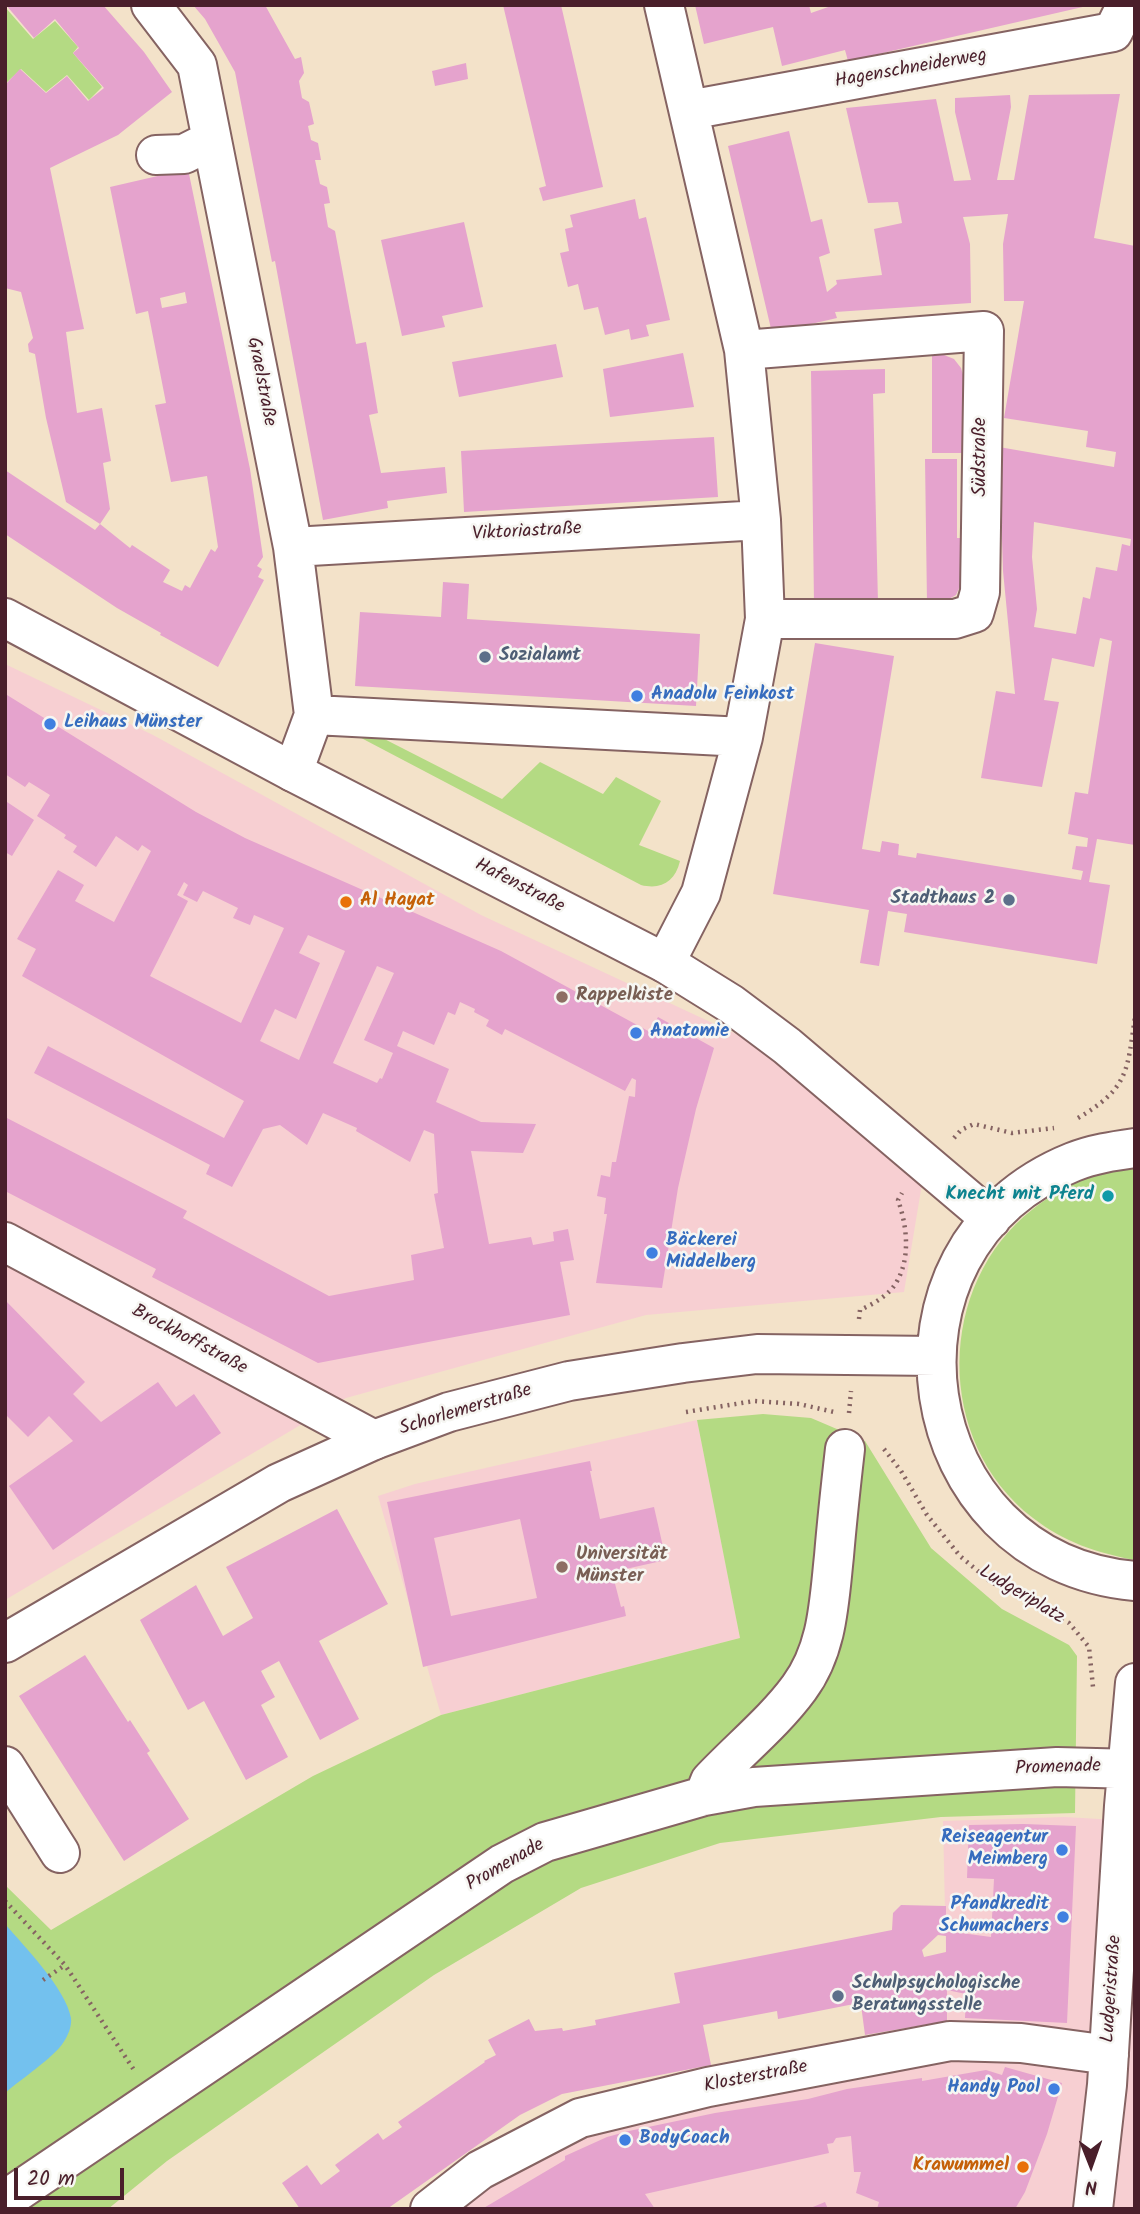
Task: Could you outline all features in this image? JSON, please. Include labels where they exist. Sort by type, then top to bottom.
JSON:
[{"type":"street","name":"Graelstraße","points":[[152,5],[197,65],[293,547],[314,715],[293,772]]},
{"type":"street","points":[[664,5],[744,350],[761,520],[765,619],[743,737],[701,893],[665,963]]},
{"type":"street","name":"Hagenschneiderweg","points":[[689,110],[1113,32],[1122,14]]},
{"type":"street","points":[[156,155],[184,154],[212,140]]},
{"type":"street","name":"Südstraße","points":[[744,350],[984,331],[980,592],[974,614],[955,619],[765,619]]},
{"type":"street","name":"Viktoriastraße","points":[[293,547],[761,520]]},
{"type":"street","name":"Hafenstraße","points":[[5,618],[293,772],[665,963],[731,1004],[787,1046],[991,1219]]},
{"type":"street","points":[[314,715],[743,737]]},
{"type":"street","points":[[1135,1148],[1097,1154],[1050,1172],[1009,1201],[991,1219],[975,1238],[951,1282],[943,1307],[936,1356],[938,1398],[948,1437],[965,1475],[990,1508],[1020,1536],[1055,1559],[1098,1575],[1135,1581]]},
{"type":"street","name":"Brockhoffstraße","points":[[5,1242],[374,1440]]},
{"type":"street","name":"Schorlemerstraße","points":[[5,1643],[279,1483],[374,1440],[449,1412],[555,1384],[757,1354],[936,1356]]},
{"type":"street","points":[[704,1796],[710,1781],[781,1710],[813,1666],[824,1639],[857,1435]]},
{"type":"street","name":"Ludgeristraße","points":[[1093,2209],[1117,2077],[1135,1683]]},
{"type":"street","points":[[5,1766],[60,1853]]},
{"type":"street","name":"Promenade","points":[[5,2200],[502,1864],[545,1842],[704,1796],[754,1787],[1057,1767],[1131,1768]]},
{"type":"street","name":"Klosterstraße","points":[[430,2209],[480,2170],[580,2118],[708,2087],[950,2041],[1021,2043],[1117,2077]]},
{"type":"path","points":[[1129,1054],[1135,1017]]},
{"type":"path","points":[[686,1412],[754,1401],[799,1404],[857,1435]]},
{"type":"path","name":"Ludgeriplatz","points":[[857,1435],[901,1471],[927,1515],[960,1556],[991,1582],[1069,1623],[1089,1647],[1093,1694]]},
{"type":"path","points":[[5,1901],[65,1965],[135,2071]]},
{"type":"path","points":[[43,1980],[65,1965]]},
{"type":"shaded area","points":[[5,664],[153,735],[481,915],[751,1041],[924,1172],[904,1292],[646,1315],[346,1398],[5,1600]]},
{"type":"shaded area","name":"Universität Münster","points":[[697,1420],[740,1638],[441,1715],[378,1496],[415,1484]]},
{"type":"shaded area","points":[[1064,1817],[1135,1821],[1135,2209],[441,2209],[585,2123],[948,2048],[943,1821]]},
{"type":"green space","points":[[5,7],[33,39],[55,21],[78,47],[73,53],[102,87],[89,100],[67,75],[46,92],[21,69],[5,84]]},
{"type":"green space","points":[[353,723],[502,799],[540,762],[603,794],[616,777],[661,801],[639,845],[680,861],[678,868],[666,883],[655,886],[641,885],[346,730]]},
{"type":"green space","points":[[1135,1166],[1135,1560],[1094,1550],[1057,1534],[1033,1518],[1001,1486],[978,1448],[964,1407],[960,1363],[964,1320],[978,1278],[1001,1241],[1033,1209],[1068,1186],[1107,1171]]},
{"type":"green space","points":[[763,1414],[811,1418],[865,1441],[931,1548],[1002,1609],[1069,1645],[1077,1656],[1075,1813],[941,1817],[720,1843],[581,1888],[434,1975],[167,2161],[108,2209],[5,2209],[5,1885],[51,1930],[313,1776],[441,1715],[740,1638],[697,1420]]},
{"type":"water","points":[[5,1924],[53,1981],[68,2007],[71,2021],[68,2034],[58,2049],[5,2093]]},
{"type":"building","points":[[6,5],[103,5],[144,52],[172,92],[118,135],[50,168],[84,329],[66,332],[77,413],[102,408],[111,461],[103,463],[110,509],[100,524],[66,502],[46,418],[35,354],[29,352],[28,344],[33,338],[21,292],[5,288],[5,85],[20,69],[46,93],[67,76],[88,101],[104,88],[73,53],[79,48],[55,19],[34,38]]},
{"type":"building","points":[[193,5],[265,5],[295,59],[301,57],[304,73],[299,81],[302,98],[309,102],[314,124],[308,126],[311,140],[318,143],[321,160],[315,160],[320,184],[327,187],[330,203],[324,204],[328,227],[335,231],[356,344],[366,342],[378,413],[369,415],[381,473],[445,467],[447,493],[387,501],[388,508],[323,520],[275,261],[272,262],[235,72],[205,19]]},
{"type":"building","points":[[503,5],[561,5],[603,187],[543,201],[539,188],[546,186]]},
{"type":"building","points":[[695,5],[809,5],[811,13],[834,5],[1087,6],[848,61],[845,50],[782,66],[773,27],[704,44]]},
{"type":"building","points":[[466,63],[468,79],[435,86],[432,71]]},
{"type":"building","points":[[1120,94],[1094,238],[1135,246],[1135,845],[1097,839],[1089,882],[1110,885],[1097,964],[904,932],[907,914],[888,911],[879,966],[860,963],[869,910],[773,894],[815,643],[894,656],[862,849],[880,852],[882,841],[899,844],[898,855],[916,858],[917,853],[1081,880],[1083,871],[1072,869],[1076,846],[1087,847],[1088,838],[1068,834],[1075,792],[1088,794],[1112,641],[1100,638],[1094,667],[1052,658],[1044,700],[1059,702],[1042,787],[981,778],[996,691],[1015,694],[1003,571],[999,447],[1114,467],[1116,452],[1086,447],[1088,431],[1004,418],[1024,301],[1004,301],[1003,244],[1008,214],[963,217],[970,244],[971,303],[835,312],[837,318],[772,333],[728,146],[789,131],[811,222],[822,219],[830,253],[819,257],[827,292],[837,284],[836,280],[882,275],[874,229],[902,223],[898,202],[868,203],[846,108],[936,99],[954,181],[971,180],[955,112],[955,98],[1010,95],[1011,107],[997,180],[1014,180],[1029,95]],"holes":[[[1034,522],[1131,539],[1130,546],[1122,544],[1117,571],[1096,567],[1090,599],[1083,597],[1076,634],[1034,627],[1037,609],[1032,557]]]},
{"type":"building","points":[[188,169],[250,469],[263,557],[257,566],[262,569],[258,577],[264,580],[218,667],[160,635],[161,633],[117,608],[5,534],[5,470],[95,530],[100,524],[130,548],[132,545],[170,570],[163,582],[182,591],[185,585],[190,588],[211,549],[215,552],[218,547],[207,476],[171,482],[155,405],[166,403],[148,311],[136,314],[110,187]],"holes":[[[185,292],[187,303],[162,308],[160,298]]]},
{"type":"building","points":[[635,199],[639,219],[646,217],[670,320],[646,325],[649,336],[631,340],[629,329],[605,335],[598,307],[584,310],[578,284],[568,287],[560,253],[569,251],[565,229],[573,227],[570,215]]},
{"type":"building","points":[[464,222],[483,307],[442,316],[445,327],[402,336],[381,240]]},
{"type":"building","points":[[556,344],[563,377],[459,397],[452,362]]},
{"type":"building","points":[[683,353],[694,407],[610,417],[603,369]]},
{"type":"building","points":[[932,355],[944,355],[954,359],[961,368],[964,378],[963,453],[932,453]]},
{"type":"building","points":[[885,369],[885,393],[873,394],[878,603],[814,604],[811,371]]},
{"type":"building","points":[[714,437],[718,497],[464,512],[461,451]]},
{"type":"building","points":[[925,459],[957,459],[957,538],[963,538],[962,582],[956,595],[944,602],[927,603]]},
{"type":"building","name":"Sozialamt","points":[[443,582],[469,584],[467,619],[700,634],[696,706],[355,686],[360,612],[441,617]]},
{"type":"building","points":[[7,695],[196,812],[245,838],[501,951],[650,1032],[658,1017],[714,1048],[696,1109],[678,1188],[662,1288],[596,1283],[607,1214],[604,1214],[606,1198],[597,1196],[601,1175],[610,1177],[612,1162],[616,1162],[629,1096],[635,1097],[636,1080],[632,1078],[625,1091],[505,1029],[502,1035],[486,1026],[489,1020],[474,1012],[475,1009],[460,1002],[455,1015],[448,1012],[434,1045],[403,1031],[397,1046],[449,1069],[436,1102],[481,1122],[536,1124],[523,1153],[471,1151],[489,1244],[531,1237],[533,1245],[554,1241],[553,1232],[568,1229],[574,1260],[560,1262],[570,1315],[318,1363],[152,1277],[156,1269],[5,1191],[5,1117],[187,1211],[183,1218],[329,1296],[414,1280],[411,1255],[444,1248],[434,1194],[438,1193],[434,1134],[424,1130],[410,1162],[356,1131],[357,1128],[323,1113],[307,1145],[280,1125],[263,1129],[232,1187],[206,1174],[210,1165],[34,1073],[48,1046],[224,1138],[244,1101],[22,976],[36,949],[17,939],[58,870],[84,885],[75,901],[114,922],[151,851],[142,845],[138,851],[116,836],[96,867],[73,852],[77,846],[64,838],[66,835],[37,816],[50,795],[29,782],[25,787],[5,774]],"holes":[[[184,882],[188,885],[183,895],[197,902],[203,891],[238,908],[233,918],[250,925],[254,915],[284,928],[241,1023],[150,976],[188,901],[177,895]],[[308,935],[345,951],[299,1060],[260,1041],[275,1009],[296,1019],[320,963],[299,953]],[[377,966],[394,973],[364,1040],[393,1053],[382,1079],[377,1083],[333,1063]]]},
{"type":"building","points":[[7,802],[34,820],[12,856],[5,852]]},
{"type":"building","points":[[5,1300],[85,1382],[73,1394],[101,1422],[158,1382],[176,1407],[194,1394],[221,1433],[53,1550],[9,1486],[73,1441],[49,1416],[28,1437],[5,1414]]},
{"type":"building","points":[[590,1461],[600,1519],[654,1507],[666,1560],[612,1572],[626,1616],[423,1667],[387,1502]],"holes":[[[520,1519],[537,1598],[451,1616],[434,1538]]]},
{"type":"building","points":[[337,1509],[388,1604],[319,1641],[359,1719],[320,1740],[279,1661],[261,1671],[275,1697],[261,1705],[288,1757],[246,1780],[204,1701],[188,1710],[140,1620],[196,1585],[223,1636],[253,1618],[226,1567]]},
{"type":"building","points":[[85,1655],[150,1751],[147,1753],[189,1819],[124,1861],[19,1696]]},
{"type":"building","points":[[969,1825],[1076,1826],[1067,2023],[965,2018],[966,1994],[947,1990],[947,2021],[865,2035],[861,2005],[854,2004],[778,2019],[777,2011],[703,2025],[711,2065],[562,2094],[520,2115],[387,2209],[300,2209],[282,2183],[307,2165],[321,2185],[340,2171],[335,2165],[378,2133],[383,2140],[402,2127],[398,2122],[496,2055],[488,2040],[529,2019],[535,2031],[562,2028],[563,2031],[596,2025],[595,2020],[680,2003],[674,1973],[892,1930],[893,1913],[901,1905],[946,1906],[946,1931],[991,1937],[994,1879],[967,1878]],"holes":[[[938,1935],[946,1936],[946,1952],[924,1957],[922,1950]]]},
{"type":"building","points":[[1005,2067],[1062,2083],[1047,2134],[1025,2192],[1015,2209],[877,2209],[879,2202],[856,2193],[861,2172],[854,2172],[851,2136],[836,2138],[833,2143],[827,2144],[829,2153],[645,2194],[655,2209],[482,2209],[565,2160],[565,2156],[607,2137],[629,2131],[715,2113],[808,2099],[847,2089],[922,2078],[922,2081],[986,2070],[1002,2075]]},
{"type":"building","points":[[825,2202],[828,2209],[808,2209]]},
{"type":"place","name":"Sozialamt","points":[[485,657]]},
{"type":"place","name":"Anadolu Feinkost","points":[[637,696]]},
{"type":"place","name":"Leihaus Münster","points":[[50,724]]},
{"type":"place","name":"Stadthaus 2","points":[[1009,900]]},
{"type":"place","name":"Al Hayat","points":[[346,902]]},
{"type":"place","name":"Rappelkiste","points":[[562,997]]},
{"type":"place","name":"Anatomie","points":[[636,1033]]},
{"type":"place","name":"Knecht mit Pferd","points":[[1108,1196]]},
{"type":"place","name":"Bäckerei Middelberg","points":[[652,1253]]},
{"type":"place","name":"Universität Münster","points":[[562,1567]]},
{"type":"place","name":"Reiseagentur Meimberg","points":[[1062,1850]]},
{"type":"place","name":"Pfandkredit Schumachers","points":[[1063,1917]]},
{"type":"place","name":"Schulpsychologische Beratungsstelle","points":[[838,1996]]},
{"type":"place","name":"Handy Pool","points":[[1054,2089]]},
{"type":"place","name":"BodyCoach","points":[[625,2140]]},
{"type":"place","name":"Krawummel","points":[[1023,2167]]}]
